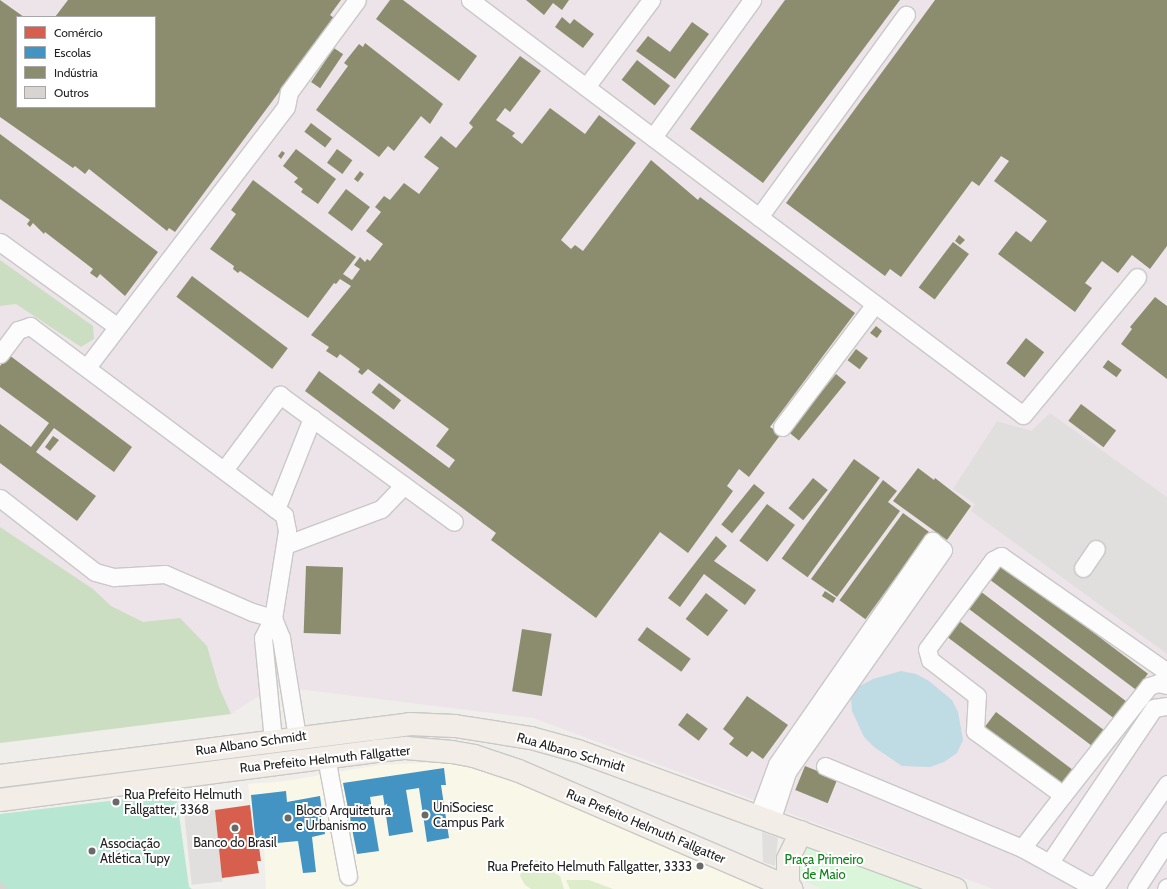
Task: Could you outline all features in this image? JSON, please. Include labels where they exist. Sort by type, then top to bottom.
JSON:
[{"type":"main road","name":"Rua Albano Schmidt","points":[[0,776],[273,740],[409,724],[455,726],[505,733],[578,751],[956,889]]},
{"type":"main road","name":"Rua Prefeito Helmuth Fallgatter","points":[[0,800],[326,757],[406,748],[474,756],[519,771],[789,888]]},
{"type":"main road","points":[[789,888],[788,859],[801,832]]},
{"type":"street","points":[[87,367],[286,107],[289,92],[357,0]]},
{"type":"street","points":[[470,0],[1023,415],[1137,277]]},
{"type":"street","points":[[586,87],[650,0]]},
{"type":"street","points":[[652,137],[752,0]]},
{"type":"street","points":[[759,217],[906,15]]},
{"type":"street","points":[[0,242],[118,327]]},
{"type":"street","points":[[782,427],[875,304]]},
{"type":"street","points":[[0,354],[18,330],[30,326],[284,514],[287,531],[273,618],[263,638],[273,740]]},
{"type":"street","points":[[224,470],[280,395],[454,522]]},
{"type":"street","points":[[276,509],[312,418]]},
{"type":"street","points":[[285,545],[381,509],[404,485]]},
{"type":"street","points":[[0,498],[95,572],[114,577],[165,574],[252,612],[273,618]]},
{"type":"street","points":[[932,541],[943,550],[787,772],[765,819],[777,764],[932,541]]},
{"type":"street","points":[[1083,568],[1096,549]]},
{"type":"street","points":[[1063,795],[975,731],[977,696],[930,660],[927,649],[993,560],[1001,556],[1167,672]]},
{"type":"street","points":[[273,618],[281,638],[297,737]]},
{"type":"street","points":[[1022,848],[1149,686],[1158,683],[1167,685]]},
{"type":"street","points":[[1050,862],[1154,708],[1167,706]]},
{"type":"street","points":[[326,757],[348,876]]},
{"type":"street","points":[[825,766],[1022,848],[1050,862],[1089,885],[1098,883],[1167,784]]},
{"type":"street","points":[[1136,889],[1167,841]]},
{"type":"shaded area","points":[[0,0],[1167,0],[1167,889],[993,889],[533,718],[289,688],[268,690],[231,714],[0,743]]},
{"type":"shaded area","points":[[1050,413],[1167,497],[1167,654],[971,511],[975,504],[953,489],[997,421],[1031,431]]},
{"type":"shaded area","name":"UniSociesc Campus Park","points":[[463,761],[492,769],[769,889],[266,889],[264,847],[255,847],[248,784],[286,781],[379,765]]},
{"type":"shaded area","points":[[215,810],[223,882],[192,885],[184,813]]},
{"type":"shaded area","points":[[762,832],[778,838],[775,866],[763,862]]},
{"type":"green space","points":[[0,260],[93,326],[94,339],[81,347],[16,304],[0,306]]},
{"type":"green space","points":[[0,527],[93,589],[111,606],[143,622],[180,618],[207,646],[219,687],[231,714],[0,743]]},
{"type":"green space","name":"Associação Atlética Tupy","points":[[176,793],[189,887],[192,889],[0,889],[0,814]]},
{"type":"green space","name":"Praça Primeiro de Maio","points":[[807,845],[936,889],[821,889],[803,880],[797,872],[795,866]]},
{"type":"green space","points":[[540,860],[549,870],[560,876],[564,889],[531,889],[525,885],[520,876],[522,868],[529,861]]},
{"type":"green space","points":[[566,880],[589,880],[613,889],[570,889]]},
{"type":"water","points":[[901,671],[916,674],[929,681],[952,700],[958,712],[963,740],[957,753],[944,762],[930,767],[902,766],[874,747],[864,737],[852,711],[851,696],[860,686],[873,679]]},
{"type":"building: Comércio","name":"Banco do Brasil","points":[[250,805],[255,847],[259,847],[261,861],[257,861],[259,873],[222,878],[215,810]]},
{"type":"building: Escolas","points":[[444,768],[446,785],[441,785],[449,838],[427,842],[419,788],[406,790],[413,832],[389,836],[383,795],[370,797],[379,851],[357,854],[343,783]]},
{"type":"building: Escolas","name":"Bloco Arquitetura e Urbanismo","points":[[286,791],[287,802],[320,796],[325,834],[312,837],[316,872],[303,873],[298,841],[256,845],[251,795]]},
{"type":"building: Indústria","points":[[0,0],[23,16],[16,16],[16,108],[156,108],[156,16],[56,16],[68,0],[341,0],[330,15],[334,18],[175,232],[169,228],[167,231],[89,169],[85,174],[75,166],[73,168],[0,117]]},
{"type":"building: Indústria","points":[[390,0],[403,0],[477,56],[459,81],[376,19]]},
{"type":"building: Indústria","points":[[526,0],[569,0],[562,10],[553,3],[544,15]]},
{"type":"building: Indústria","points":[[785,0],[900,0],[763,183],[690,129]]},
{"type":"building: Indústria","points":[[935,0],[1167,0],[1167,246],[1150,269],[1132,255],[1118,273],[1102,261],[1085,283],[1092,288],[1075,312],[998,254],[1016,231],[1031,242],[1047,221],[994,181],[1009,161],[1001,156],[979,186],[972,181],[901,277],[890,269],[885,276],[786,203]]},
{"type":"building: Indústria","points":[[562,17],[570,24],[574,19],[594,34],[583,48],[555,27]]},
{"type":"building: Indústria","points":[[692,22],[709,34],[675,79],[636,51],[648,36],[670,52]]},
{"type":"building: Indústria","points":[[365,43],[443,104],[430,124],[421,116],[394,151],[388,146],[379,157],[316,110],[348,66],[344,63],[359,44],[363,47]]},
{"type":"building: Indústria","points":[[334,48],[343,54],[320,88],[311,82]]},
{"type":"building: Indústria","points":[[520,56],[541,71],[510,112],[505,108],[496,120],[515,133],[512,136],[522,144],[550,108],[585,134],[599,115],[636,143],[561,240],[571,249],[575,245],[583,251],[651,160],[698,200],[700,197],[855,313],[770,427],[781,434],[749,477],[739,469],[727,486],[733,491],[688,553],[660,532],[596,618],[491,540],[496,533],[305,391],[319,371],[449,468],[455,460],[436,446],[449,429],[368,369],[362,375],[358,372],[360,369],[340,354],[337,358],[326,351],[329,347],[311,335],[351,286],[340,279],[336,284],[334,283],[308,318],[240,271],[238,273],[233,269],[234,266],[210,249],[236,214],[231,210],[253,180],[356,257],[343,274],[352,280],[360,269],[354,265],[360,257],[365,262],[367,259],[370,261],[383,244],[366,231],[381,212],[375,207],[384,196],[390,200],[404,183],[419,194],[439,168],[424,157],[441,136],[456,148],[473,127],[469,123]]},
{"type":"building: Indústria","points":[[637,60],[670,86],[655,106],[622,80]]},
{"type":"building: Indústria","points":[[311,123],[332,139],[325,147],[304,132]]},
{"type":"building: Indústria","points":[[0,134],[158,252],[125,296],[100,274],[97,278],[90,273],[93,269],[45,232],[44,234],[33,223],[30,227],[27,224],[30,220],[0,199]]},
{"type":"building: Indústria","points":[[296,149],[336,179],[318,204],[301,192],[303,189],[294,182],[298,178],[283,166]]},
{"type":"building: Indústria","points":[[337,149],[352,160],[342,174],[327,163]]},
{"type":"building: Indústria","points":[[282,151],[285,153],[281,159],[278,156]]},
{"type":"building: Indústria","points":[[360,171],[364,174],[358,182],[354,179]]},
{"type":"building: Indústria","points":[[346,189],[370,207],[352,231],[328,213]]},
{"type":"building: Indústria","points":[[959,235],[965,240],[960,245],[955,241]]},
{"type":"building: Indústria","points":[[953,242],[969,254],[935,300],[919,288]]},
{"type":"building: Indústria","points":[[192,276],[288,348],[272,369],[176,297]]},
{"type":"building: Indústria","points":[[1155,297],[1167,306],[1167,379],[1121,344],[1132,329],[1130,327]]},
{"type":"building: Indústria","points":[[876,326],[882,331],[877,338],[870,333]]},
{"type":"building: Indústria","points":[[1026,338],[1044,352],[1024,377],[1006,363]]},
{"type":"building: Indústria","points":[[856,349],[868,358],[860,369],[848,360]]},
{"type":"building: Indústria","points":[[9,355],[132,447],[114,472],[54,428],[36,452],[96,496],[77,521],[0,463],[0,424],[31,447],[49,423],[0,387],[0,366]]},
{"type":"building: Indústria","points":[[1108,360],[1122,370],[1116,377],[1103,367]]},
{"type":"building: Indústria","points":[[836,374],[846,382],[799,440],[789,432]]},
{"type":"building: Indústria","points":[[379,383],[401,400],[394,410],[372,392]]},
{"type":"building: Indústria","points":[[1081,404],[1116,430],[1104,447],[1068,421]]},
{"type":"building: Indústria","points":[[53,436],[59,440],[50,451],[45,447]]},
{"type":"building: Indústria","points":[[854,459],[880,478],[808,577],[782,559]]},
{"type":"building: Indústria","points":[[918,468],[934,480],[935,478],[971,506],[947,540],[893,501]]},
{"type":"building: Indústria","points":[[813,478],[828,490],[803,520],[788,508]]},
{"type":"building: Indústria","points":[[883,480],[897,491],[888,502],[900,511],[837,597],[811,579]]},
{"type":"building: Indústria","points":[[754,484],[765,493],[732,533],[721,524]]},
{"type":"building: Indústria","points":[[767,504],[795,525],[767,562],[739,541]]},
{"type":"building: Indústria","points":[[903,513],[929,532],[865,619],[840,600]]},
{"type":"building: Indústria","points":[[716,536],[727,546],[714,561],[756,590],[745,605],[704,574],[680,607],[668,598]]},
{"type":"building: Indústria","points":[[1001,563],[1148,674],[1136,690],[989,579]]},
{"type":"building: Indústria","points":[[306,566],[343,567],[341,634],[304,633]]},
{"type":"building: Indústria","points":[[825,591],[836,598],[833,603],[822,596]]},
{"type":"building: Indústria","points":[[980,591],[1126,701],[1114,718],[967,608]]},
{"type":"building: Indústria","points":[[706,593],[728,610],[708,636],[686,619]]},
{"type":"building: Indústria","points":[[958,620],[1104,730],[1092,746],[946,636]]},
{"type":"building: Indústria","points":[[647,627],[691,659],[681,672],[638,640]]},
{"type":"building: Indústria","points":[[522,629],[552,634],[542,696],[512,691]]},
{"type":"building: Indústria","points":[[747,696],[788,725],[763,759],[752,751],[747,757],[729,744],[734,738],[723,729]]},
{"type":"building: Indústria","points":[[996,712],[1074,771],[1063,786],[985,727]]},
{"type":"building: Indústria","points":[[687,713],[708,729],[699,741],[678,725]]},
{"type":"building: Indústria","points":[[805,766],[837,779],[828,803],[795,790]]},
{"type":"building: Outros","points":[[0,882],[8,889],[0,889]]},
{"type":"place","name":"Rua Prefeito Helmuth Fallgatter, 3368","points":[[116,802]]},
{"type":"place","name":"UniSociesc Campus Park","points":[[425,815]]},
{"type":"place","name":"Bloco Arquitetura e Urbanismo","points":[[288,818]]},
{"type":"place","name":"Banco do Brasil","points":[[235,828]]},
{"type":"place","name":"Associação Atlética Tupy","points":[[92,851]]},
{"type":"place","name":"Rua Prefeito Helmuth Fallgatter, 3333","points":[[700,866]]}]
